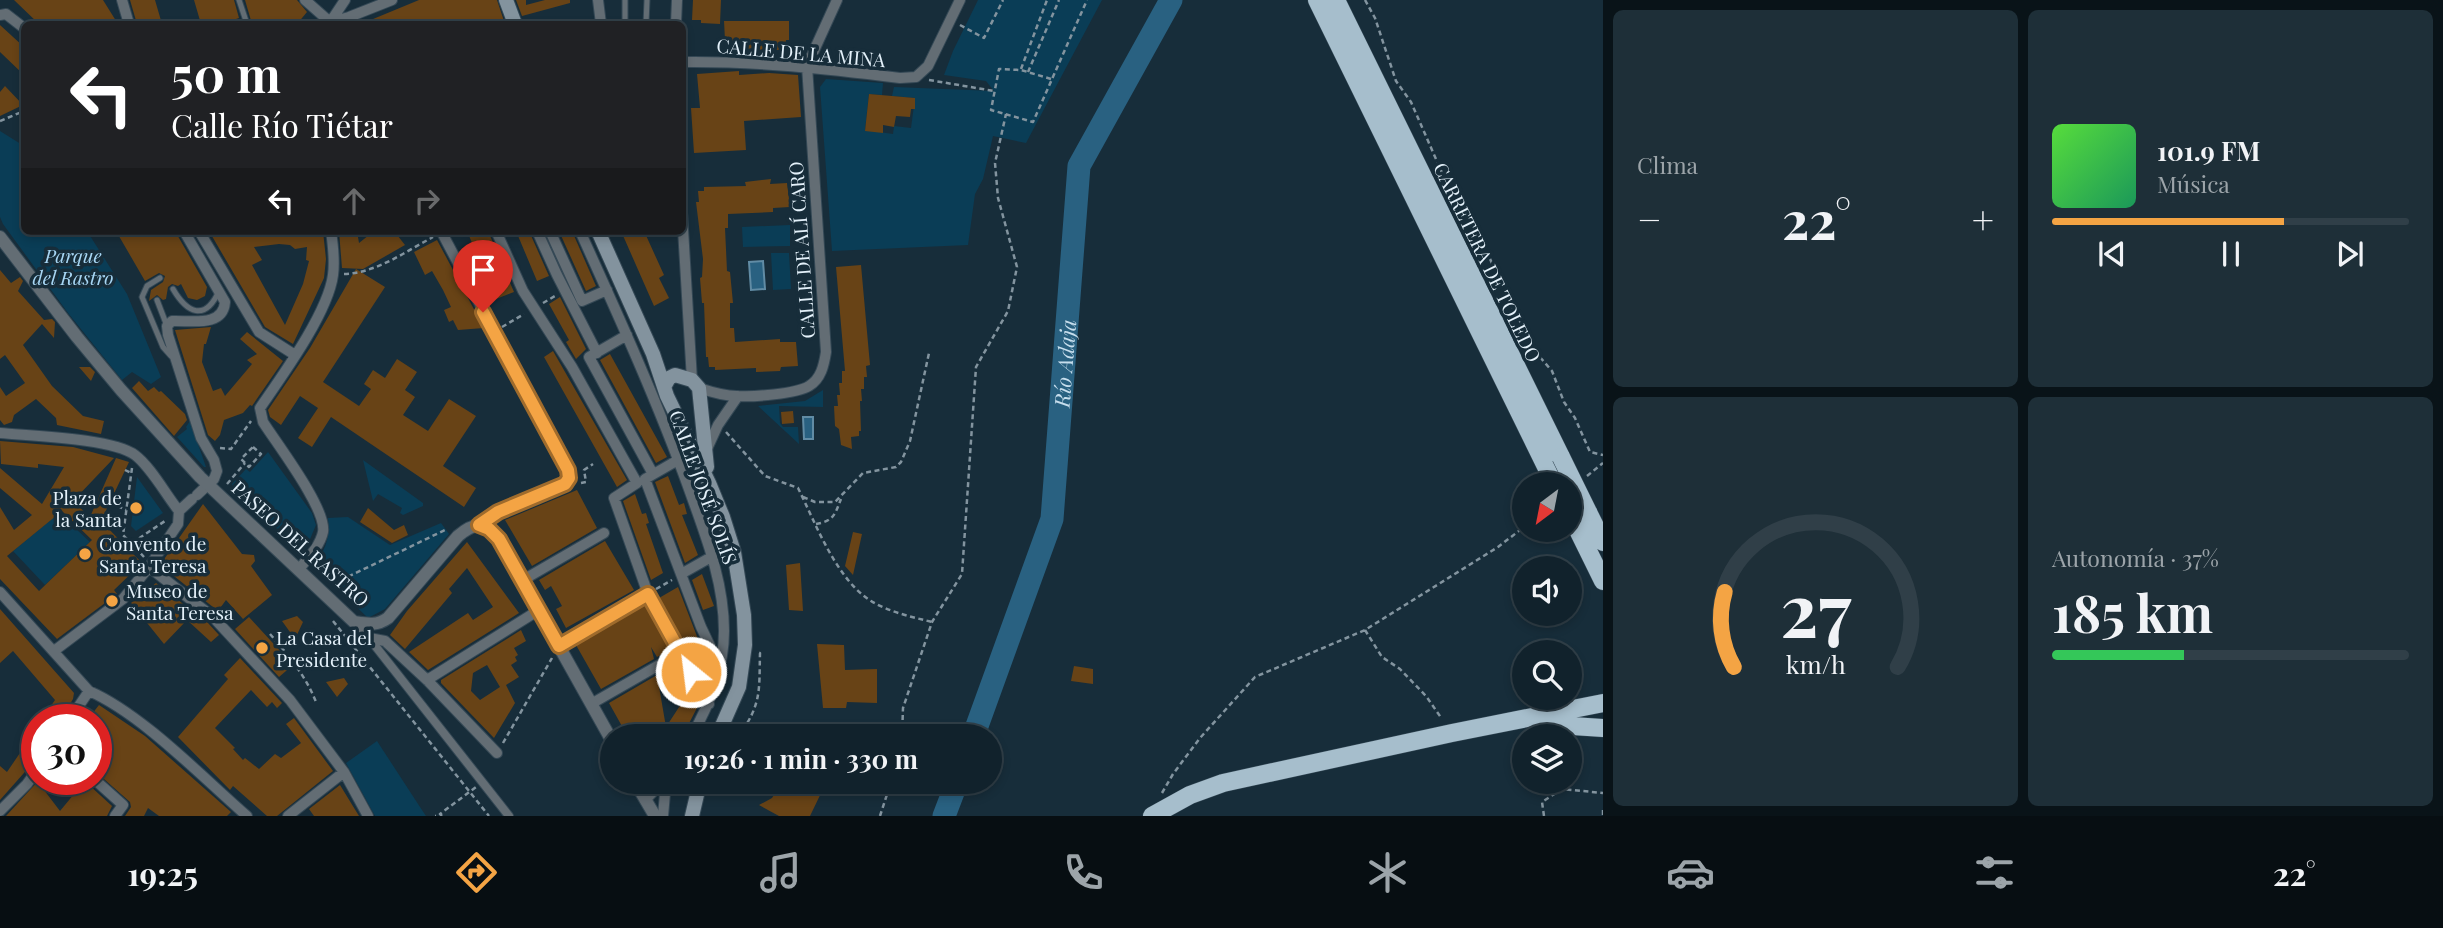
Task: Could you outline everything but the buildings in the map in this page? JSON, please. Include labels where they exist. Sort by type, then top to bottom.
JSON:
[{"type":"highway","name":"CARRETERA DE TOLEDO","points":[[1317,0],[1555,470]]},
{"type":"highway","name":"CARRETERA DE TOLEDO","points":[[1336,0],[1555,470]]},
{"type":"highway","name":"CARRETERA DE TOLEDO","points":[[1582,520],[1603,542]]},
{"type":"highway","name":"CARRETERA DE TOLEDO","points":[[1582,528],[1603,580]]},
{"type":"highway","points":[[1152,816],[1190,795],[1223,783],[1603,703]]},
{"type":"highway","points":[[1507,723],[1603,728]]},
{"type":"main road","points":[[506,0],[513,21]]},
{"type":"main road","points":[[600,235],[653,354],[664,387],[709,483],[734,552],[746,645],[739,687],[723,724]]},
{"type":"main road","points":[[653,354],[675,375],[695,384],[709,483]]},
{"type":"main road","points":[[664,387],[669,378],[675,375]]},
{"type":"main road","points":[[679,419],[690,419],[700,412]]},
{"type":"main road","points":[[692,816],[697,794]]},
{"type":"main road","points":[[699,794],[699,816]]},
{"type":"street","points":[[122,0],[128,21]]},
{"type":"street","points":[[305,0],[327,21]]},
{"type":"street","points":[[330,21],[345,0]]},
{"type":"street","points":[[336,21],[392,0]]},
{"type":"street","points":[[598,0],[601,21]]},
{"type":"street","points":[[676,21],[677,0]]},
{"type":"street","name":"CALLE DE ALÍ CARO","points":[[695,384],[737,396],[797,390],[810,386],[824,366],[826,352],[807,66],[836,0]]},
{"type":"street","points":[[916,77],[928,66],[960,0]]},
{"type":"street","points":[[0,15],[6,13],[21,26]]},
{"type":"street","name":"CALLE DE LA MINA","points":[[686,62],[732,61],[807,66],[900,78],[916,77]]},
{"type":"street","points":[[54,651],[123,600],[178,524],[179,511],[214,479],[217,471],[201,438],[167,326],[172,321],[210,320],[224,311],[225,302],[186,235]]},
{"type":"street","points":[[201,235],[259,332],[295,355]]},
{"type":"street","points":[[299,569],[320,540],[323,520],[312,498],[263,422],[260,408],[295,355],[321,308],[333,275],[331,235]]},
{"type":"street","points":[[443,235],[573,481],[498,512],[479,525]]},
{"type":"street","points":[[498,235],[523,291],[537,306],[572,368],[645,479]]},
{"type":"street","points":[[539,235],[645,479],[720,667]]},
{"type":"street","points":[[552,235],[582,301],[607,290]]},
{"type":"street","name":"CALLE JOSÉ SOLÍS","points":[[582,235],[627,335],[678,460],[713,556],[720,588],[724,632],[720,667],[709,704],[698,724]]},
{"type":"street","points":[[684,235],[695,384]]},
{"type":"street","name":"PASEO DEL RASTRO","points":[[0,237],[121,390],[208,485],[354,622],[381,623],[388,618],[458,536],[470,527],[479,525]]},
{"type":"street","points":[[593,355],[627,335]]},
{"type":"street","points":[[705,456],[718,425],[737,396]]},
{"type":"street","points":[[0,433],[62,437],[123,449],[134,454],[179,511]]},
{"type":"street","points":[[678,460],[614,498],[648,594],[709,704]]},
{"type":"street","points":[[479,525],[489,529],[499,539],[603,724]]},
{"type":"street","points":[[523,580],[604,533]]},
{"type":"street","points":[[681,574],[713,556]]},
{"type":"street","points":[[147,564],[213,617],[290,700],[344,772],[368,816]]},
{"type":"street","points":[[0,592],[89,691],[149,730],[247,816]]},
{"type":"street","points":[[559,646],[648,594]]},
{"type":"street","points":[[427,680],[539,610]]},
{"type":"street","points":[[354,622],[509,816]]},
{"type":"street","points":[[369,638],[385,641],[427,680],[497,753]]},
{"type":"street","points":[[592,704],[680,653]]},
{"type":"street","points":[[80,704],[89,691]]},
{"type":"street","points":[[289,816],[344,772]]},
{"type":"street","points":[[0,811],[21,790]]},
{"type":"street","points":[[642,794],[654,816]]},
{"type":"street","points":[[645,800],[652,794]]},
{"type":"street","points":[[663,816],[664,794]]},
{"type":"street","points":[[112,795],[123,805],[116,816]]},
{"type":"lane","points":[[239,0],[246,21]]},
{"type":"lane","points":[[625,0],[625,21]]},
{"type":"lane","points":[[646,21],[647,0]]},
{"type":"lane","points":[[160,278],[148,286],[142,297],[163,347],[176,361]]},
{"type":"lane","points":[[173,289],[188,309],[196,311],[211,304],[219,291]]},
{"type":"lane","points":[[157,300],[167,326]]},
{"type":"path","points":[[960,25],[984,38],[1003,0]]},
{"type":"path","points":[[1021,70],[1047,0]]},
{"type":"path","points":[[1028,72],[1059,0]]},
{"type":"path","points":[[1051,79],[1021,70],[999,69],[991,110],[1034,121],[1087,0]]},
{"type":"path","points":[[1365,0],[1375,18],[1396,81],[1411,103],[1450,191],[1476,229],[1513,308],[1539,356],[1552,371],[1564,402],[1575,418],[1590,452],[1603,455]]},
{"type":"path","points":[[916,77],[994,91]]},
{"type":"path","points":[[0,121],[21,112]]},
{"type":"path","points":[[902,724],[903,708],[932,622],[961,574],[976,367],[1008,311],[1017,267],[998,198],[995,163],[1006,114]]},
{"type":"path","points":[[333,275],[360,274],[435,235]]},
{"type":"path","points":[[494,332],[565,290]]},
{"type":"path","points":[[803,497],[826,503],[835,502],[863,473],[896,467],[901,462],[910,441],[929,353]]},
{"type":"path","points":[[201,438],[224,450],[231,449],[260,408]]},
{"type":"path","points":[[718,425],[765,476],[798,488],[848,582],[872,602],[932,622]]},
{"type":"path","points":[[253,446],[261,454],[249,467],[245,463],[241,459],[253,446]]},
{"type":"path","points":[[134,454],[123,535],[147,564]]},
{"type":"path","points":[[218,495],[245,463]]},
{"type":"path","points":[[573,481],[586,482],[584,470],[593,464]]},
{"type":"path","points":[[125,470],[131,473]]},
{"type":"path","points":[[817,524],[827,522],[836,514],[842,496]]},
{"type":"path","points":[[110,502],[126,510]]},
{"type":"path","points":[[132,547],[179,511]]},
{"type":"path","points":[[108,527],[124,528]]},
{"type":"path","points":[[330,585],[449,528],[458,536]]},
{"type":"path","points":[[1161,795],[1200,738],[1255,677],[1365,630],[1512,536]]},
{"type":"path","points":[[648,594],[681,574]]},
{"type":"path","points":[[328,614],[489,816]]},
{"type":"path","points":[[1365,630],[1382,657],[1401,669],[1426,696],[1452,733]]},
{"type":"path","points":[[270,634],[310,686],[316,702]]},
{"type":"path","points":[[746,645],[760,653],[759,697],[747,724]]},
{"type":"path","points":[[497,753],[559,646]]},
{"type":"path","points":[[1544,816],[1542,802],[1562,789],[1603,793]]},
{"type":"path","points":[[442,816],[440,814],[471,792]]},
{"type":"path","points":[[880,816],[887,794]]},
{"type":"path","points":[[1603,810],[1603,815]]},
{"type":"green space","points":[[978,0],[1102,0],[1026,143],[993,136],[983,179],[975,194],[968,245],[832,251],[820,87],[826,79],[883,83],[882,95],[869,94],[865,130],[893,134],[894,126],[911,128],[915,98],[892,96],[894,87],[994,91],[986,81],[944,75]]},
{"type":"green space","name":"Parque del Rastro","points":[[0,131],[21,144],[21,235],[90,235],[127,294],[161,377],[151,384],[132,372],[122,380],[68,313],[0,217]]},
{"type":"green space","points":[[790,225],[790,246],[743,247],[742,227]]},
{"type":"green space","points":[[771,253],[789,253],[791,289],[773,290]]},
{"type":"green space","points":[[823,390],[823,407],[779,406],[780,423],[783,427],[798,427],[799,444],[758,406],[805,401]]},
{"type":"green space","points":[[190,421],[206,467],[177,437],[187,429]]},
{"type":"green space","points":[[268,452],[312,513],[316,525],[305,551],[233,490],[232,484],[246,469],[250,472]]},
{"type":"green space","points":[[363,460],[423,503],[423,506],[403,515],[400,513],[402,508],[378,494],[373,501]]},
{"type":"green space","points":[[137,477],[163,513],[136,531],[131,526]]},
{"type":"green space","points":[[59,513],[90,542],[45,585],[13,551]]},
{"type":"green space","points":[[348,517],[390,545],[441,523],[449,534],[385,609],[368,618],[330,581],[316,563],[326,542],[328,518]]},
{"type":"green space","points":[[377,741],[426,816],[375,816],[346,763]]},
{"type":"shaded area","points":[[763,261],[765,289],[751,290],[749,262]]},
{"type":"shaded area","points":[[803,417],[813,417],[813,439],[804,439]]},
{"type":"waterway","name":"Río Adaja","points":[[978,724],[1052,519],[1079,166],[1171,0]]},
{"type":"waterway","name":"Río Adaja","points":[[944,816],[952,794]]},
{"type":"place","name":"Plaza de la Santa","points":[[136,508]]},
{"type":"place","name":"Convento de Santa Teresa","points":[[85,554]]},
{"type":"place","name":"Museo de Santa Teresa","points":[[112,601]]},
{"type":"place","name":"La Casa del Presidente","points":[[262,648]]},
{"type":"route","points":[[483,312],[568,470],[569,478],[565,484],[498,512],[479,525],[489,529],[499,539],[559,646],[648,594],[691,672]]}]
